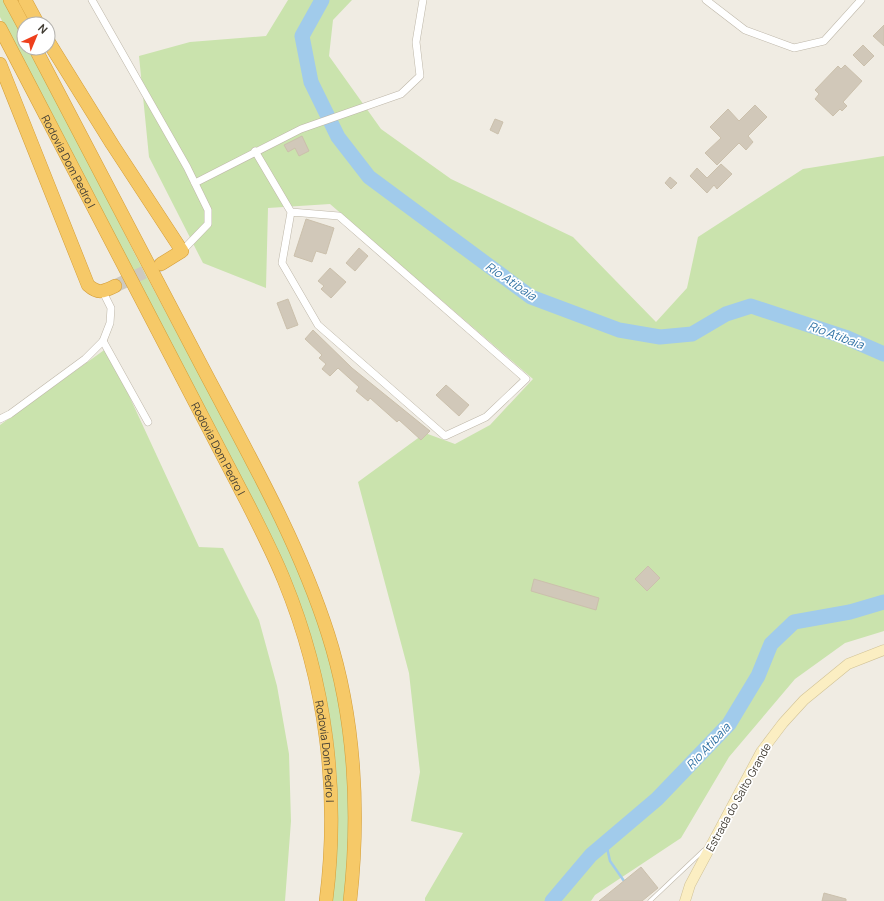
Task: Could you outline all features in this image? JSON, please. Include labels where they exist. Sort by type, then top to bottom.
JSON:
[{"type":"highway","points":[[10,0],[19,16]]},
{"type":"highway","points":[[25,0],[34,16]]},
{"type":"highway","name":"Rodovia Dom Pedro I","points":[[0,28],[249,506],[284,580],[313,668],[324,713],[329,750],[332,831],[326,901]]},
{"type":"highway","points":[[56,54],[112,144],[182,251],[161,264]]},
{"type":"highway","name":"Rodovia Dom Pedro I","points":[[40,56],[270,498],[300,560],[316,602],[338,670],[346,710],[351,748],[354,856],[350,901]]},
{"type":"highway","points":[[0,64],[88,285],[95,291],[109,289]]},
{"type":"street","points":[[92,0],[195,183],[208,210],[208,224],[182,251]]},
{"type":"street","points":[[195,183],[255,151],[301,129],[354,109],[401,94],[420,76],[416,42],[423,0]]},
{"type":"street","points":[[706,0],[745,30],[794,48],[824,41],[861,0]]},
{"type":"street","points":[[255,151],[291,212],[282,263],[318,325],[445,436],[486,417],[526,379],[339,216],[291,212]]},
{"type":"street","points":[[0,419],[10,414],[85,359],[103,341],[110,323],[111,308],[109,289]]},
{"type":"street","points":[[103,341],[148,422]]},
{"type":"street","name":"Estrada do Salto Grande","points":[[685,901],[690,885],[761,752],[783,723],[804,700],[848,664],[884,650]]},
{"type":"lane","points":[[650,901],[712,843]]},
{"type":"green space","points":[[0,0],[5,0],[16,21],[16,48],[0,17]]},
{"type":"green space","points":[[288,0],[352,0],[333,20],[329,56],[381,129],[451,179],[573,237],[656,322],[687,288],[698,237],[803,169],[884,156],[884,631],[845,643],[795,679],[729,757],[681,838],[595,895],[591,901],[425,901],[425,898],[463,833],[411,821],[420,772],[409,673],[358,482],[425,433],[455,444],[490,425],[533,379],[330,204],[268,208],[266,288],[203,263],[149,157],[139,56],[190,42],[266,36]]},
{"type":"green space","points":[[20,56],[34,56],[139,262],[269,506],[307,588],[329,654],[343,720],[350,811],[345,901],[332,901],[337,829],[337,786],[335,754],[325,692],[298,602],[274,543]]},
{"type":"green space","points":[[107,348],[199,547],[223,548],[259,620],[277,686],[289,754],[291,821],[285,901],[0,901],[0,425]]},
{"type":"building","points":[[884,25],[884,46],[873,36]]},
{"type":"building","points":[[863,45],[874,56],[864,66],[853,55]]},
{"type":"building","points":[[845,65],[862,81],[843,102],[847,106],[842,111],[840,109],[833,116],[815,99],[819,94],[815,90],[838,66],[841,69]]},
{"type":"building","points":[[755,105],[767,117],[748,136],[753,142],[746,150],[739,143],[717,165],[705,153],[721,138],[710,127],[728,109],[739,121]]},
{"type":"building","points":[[495,119],[503,122],[498,134],[490,130]]},
{"type":"building","points":[[302,136],[309,151],[299,156],[295,148],[288,152],[284,145]]},
{"type":"building","points":[[721,164],[732,174],[717,189],[714,185],[707,193],[690,176],[697,168],[707,178]]},
{"type":"building","points":[[670,177],[677,183],[671,189],[665,183]]},
{"type":"building","points":[[306,219],[334,228],[326,254],[316,251],[312,262],[294,256]]},
{"type":"building","points":[[359,248],[368,256],[355,271],[346,263]]},
{"type":"building","points":[[330,268],[346,282],[331,298],[321,289],[324,286],[318,281]]},
{"type":"building","points":[[288,299],[298,325],[287,329],[277,303]]},
{"type":"building","points":[[313,330],[352,368],[430,431],[421,440],[399,420],[397,422],[370,398],[368,401],[356,391],[359,387],[338,368],[330,376],[322,369],[326,364],[319,358],[322,355],[305,339]]},
{"type":"building","points":[[446,385],[469,405],[459,416],[436,395]]},
{"type":"building","points":[[648,566],[660,578],[647,591],[635,579]]},
{"type":"building","points":[[534,579],[599,598],[596,610],[531,591]]},
{"type":"building","points":[[641,867],[658,888],[642,901],[599,901]]},
{"type":"building","points":[[824,893],[846,899],[846,901],[822,901]]},
{"type":"waterway","name":"Rio Atibaia","points":[[322,0],[302,36],[311,82],[338,137],[369,177],[531,297],[619,330],[660,337],[692,334],[726,314],[751,306],[845,337],[884,354]]},
{"type":"waterway","name":"Rio Atibaia","points":[[552,901],[591,855],[657,799],[729,724],[758,676],[771,644],[794,622],[850,612],[884,602]]},
{"type":"waterway","points":[[606,843],[610,861],[624,881]]},
{"type":"tunnel","points":[[115,286],[160,265]]}]
